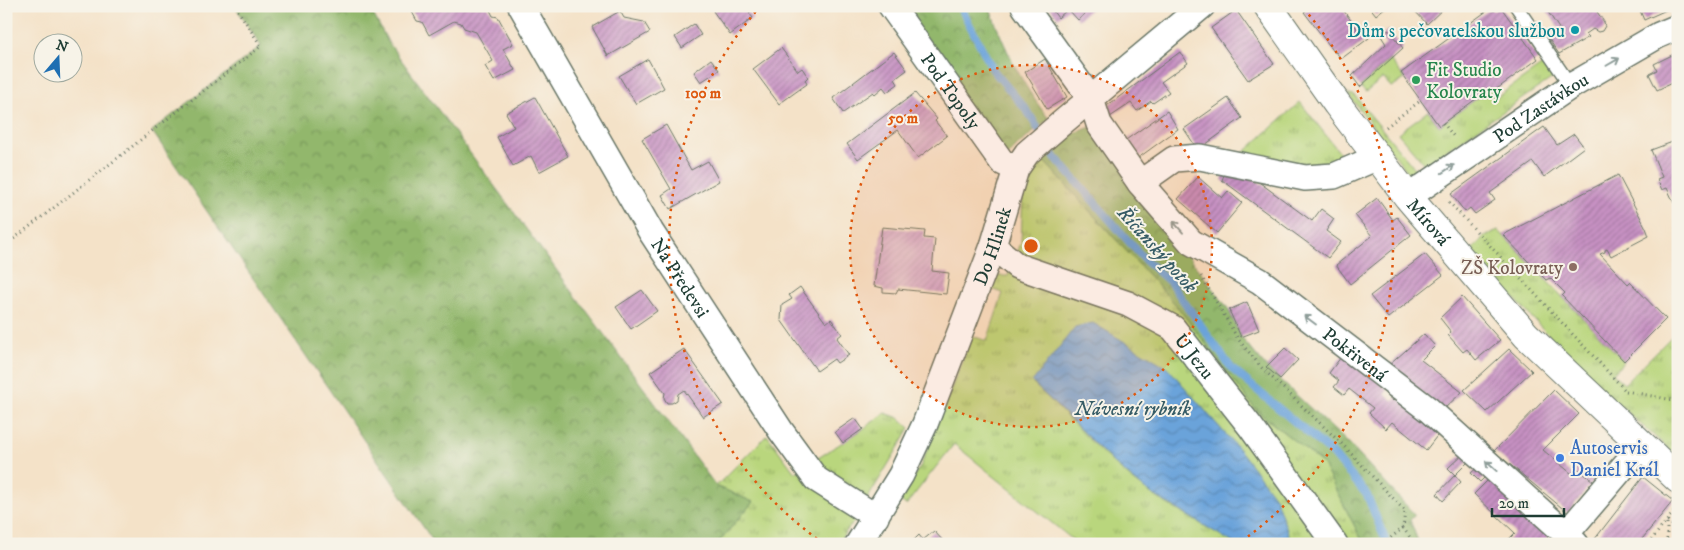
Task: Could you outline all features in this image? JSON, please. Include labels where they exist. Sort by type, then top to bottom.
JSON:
[{"type":"street","name":"Na Předevsi","points":[[521,6],[651,232],[781,431],[816,479],[876,517]]},
{"type":"street","name":"Pod Topoly","points":[[891,6],[1002,162],[1022,161]]},
{"type":"street","name":"Pokřivená","points":[[1024,6],[1091,99],[1099,124],[1140,183],[1191,242],[1260,281],[1429,410],[1571,539],[1642,445]]},
{"type":"street","points":[[1022,161],[1064,121],[1202,6]]},
{"type":"street","name":"Mírová","points":[[1274,8],[1337,104],[1371,149],[1408,197],[1526,335],[1678,479]]},
{"type":"street","name":"Pod Zastávkou","points":[[1408,197],[1571,86],[1659,35],[1678,27]]},
{"type":"street","points":[[1140,183],[1174,159],[1200,157],[1305,178],[1334,176],[1371,149]]},
{"type":"street","name":"Do Hlinek","points":[[858,544],[900,475],[926,424],[1022,161]]},
{"type":"street","name":"U Jezu","points":[[992,246],[1017,266],[1128,304],[1173,328],[1250,426],[1335,544]]},
{"type":"lane","points":[[1516,6],[1571,86]]},
{"type":"path","points":[[6,245],[261,46],[235,6]]},
{"type":"path","points":[[1371,149],[1420,101]]},
{"type":"path","points":[[1448,201],[1633,398]]},
{"type":"path","points":[[1191,242],[1187,254],[1238,339],[1262,368],[1343,444],[1405,511],[1403,528],[1383,544]]},
{"type":"path","points":[[1626,391],[1678,401]]},
{"type":"path","points":[[1648,544],[1678,507]]},
{"type":"path","points":[[1667,520],[1678,531]]},
{"type":"path","points":[[1667,520],[1667,544]]},
{"type":"path","points":[[1403,528],[1415,544]]},
{"type":"green space","points":[[235,6],[369,6],[388,42],[716,486],[753,502],[717,544],[435,544],[152,131],[261,46]]},
{"type":"green space","points":[[891,6],[989,6],[1014,65],[1049,119],[1017,146],[1002,162]]},
{"type":"green space","points":[[1390,60],[1405,79],[1391,87],[1383,78],[1366,92],[1360,87]]},
{"type":"green space","points":[[1544,64],[1554,77],[1425,165],[1398,133],[1428,111],[1439,126],[1491,88],[1497,97]]},
{"type":"green space","points":[[1348,94],[1354,95],[1419,174],[1410,175]]},
{"type":"green space","points":[[1300,102],[1346,161],[1302,170],[1239,157]]},
{"type":"green space","points":[[1099,124],[1187,254],[1229,310],[1241,337],[1266,367],[1347,442],[1415,515],[1410,520],[1419,544],[1364,544],[1322,463],[1257,411],[1176,305],[1042,159],[1072,134]]},
{"type":"green space","points":[[1042,159],[1176,305],[1257,411],[1322,463],[1364,544],[1292,544],[1275,497],[1242,453],[1167,367],[1032,383],[1116,466],[1146,490],[1235,544],[1078,544],[954,444],[906,505],[899,500],[921,465],[972,336],[987,341],[1003,293],[989,288],[995,276],[1008,276],[1021,243],[1023,188],[1031,170]]},
{"type":"green space","points":[[1498,230],[1624,361],[1613,374],[1624,384],[1678,330],[1678,457],[1612,399],[1535,321],[1471,251],[1484,237]]},
{"type":"green space","points":[[885,413],[899,418],[910,428],[854,521],[837,544],[717,544],[753,502],[716,486],[767,435],[795,473]]},
{"type":"water","name":"Návesní rybník","points":[[1093,323],[1167,367],[1242,453],[1275,497],[1292,544],[1235,544],[1146,490],[1115,464],[1032,382],[1075,327]]},
{"type":"building","points":[[422,6],[488,6],[493,16],[498,17],[513,44],[503,49],[515,70],[494,81],[485,66],[493,61],[476,32],[464,28],[461,23],[454,21],[429,35],[422,22],[417,21],[412,12]]},
{"type":"building","points":[[720,6],[757,6],[749,13],[753,18],[730,35],[713,11]]},
{"type":"building","points":[[1049,6],[1094,6],[1078,20],[1068,9],[1058,18]]},
{"type":"building","points":[[1312,6],[1350,6],[1344,11],[1361,34],[1364,31],[1369,38],[1341,59],[1304,12]]},
{"type":"building","points":[[1369,6],[1387,6],[1376,15]]},
{"type":"building","points":[[1417,6],[1446,6],[1427,24],[1413,9]]},
{"type":"building","points":[[1500,6],[1538,59],[1494,91],[1491,88],[1439,126],[1401,73],[1491,8],[1494,11]]},
{"type":"building","name":"Dům s pečovatelskou službou","points":[[1544,6],[1593,6],[1605,26],[1602,31],[1598,32],[1593,29],[1586,34],[1589,37],[1559,54],[1548,38],[1560,30]]},
{"type":"building","points":[[1638,6],[1675,6],[1644,20]]},
{"type":"building","points":[[1236,10],[1274,64],[1248,80],[1211,28]]},
{"type":"building","points":[[620,11],[624,18],[644,22],[650,32],[608,56],[592,27]]},
{"type":"building","points":[[694,24],[701,35],[682,48],[675,37]]},
{"type":"building","points":[[1388,30],[1403,48],[1360,87],[1352,76],[1386,44],[1381,36]]},
{"type":"building","points":[[781,48],[798,71],[802,68],[808,77],[805,80],[807,84],[779,104],[753,69]]},
{"type":"building","points":[[894,52],[907,70],[895,79],[898,84],[887,92],[883,87],[875,94],[873,92],[843,113],[833,98]]},
{"type":"building","points":[[1180,52],[1188,63],[1161,82],[1169,92],[1137,111],[1131,103],[1110,117],[1104,108]]},
{"type":"building","points":[[1678,52],[1678,80],[1657,90],[1649,74],[1657,70],[1654,64]]},
{"type":"building","points":[[648,59],[664,88],[636,104],[619,76]]},
{"type":"building","points":[[711,59],[719,70],[701,82],[694,72]]},
{"type":"building","points":[[1045,59],[1067,97],[1047,109],[1025,72]]},
{"type":"building","points":[[915,93],[937,119],[935,121],[947,136],[918,158],[898,130],[858,159],[847,144]]},
{"type":"building","points":[[535,97],[568,156],[539,172],[531,156],[513,166],[497,137],[514,127],[506,113]]},
{"type":"building","points":[[1228,98],[1242,118],[1198,150],[1184,129]]},
{"type":"building","points":[[1167,111],[1178,129],[1134,161],[1123,142]]},
{"type":"building","points":[[666,125],[691,170],[708,161],[719,181],[670,209],[662,195],[671,189],[642,139]]},
{"type":"building","points":[[1544,127],[1557,145],[1574,134],[1584,147],[1544,177],[1533,162],[1490,193],[1495,200],[1475,214],[1470,208],[1465,212],[1451,194]]},
{"type":"building","points":[[1678,140],[1678,201],[1674,203],[1667,188],[1662,190],[1657,179],[1662,177],[1651,150]]},
{"type":"building","points":[[1226,170],[1256,180],[1312,221],[1321,209],[1334,219],[1326,231],[1341,242],[1328,258],[1222,180]]},
{"type":"building","name":"ZŠ Kolovraty","points":[[1618,175],[1649,236],[1611,256],[1607,249],[1600,254],[1628,284],[1630,282],[1666,319],[1624,361],[1562,296],[1565,293],[1550,278],[1546,280],[1503,235]]},
{"type":"building","points":[[1198,177],[1222,198],[1228,191],[1242,203],[1217,233],[1178,199]]},
{"type":"building","points":[[1377,198],[1393,220],[1397,217],[1411,235],[1350,284],[1336,265],[1372,236],[1355,215]]},
{"type":"building","points":[[882,227],[925,231],[924,238],[935,239],[932,271],[949,273],[946,294],[898,289],[896,293],[883,292],[883,288],[874,286]]},
{"type":"building","points":[[1425,254],[1443,275],[1388,318],[1370,296]]},
{"type":"building","points":[[800,287],[826,323],[831,319],[842,334],[837,338],[849,355],[837,363],[834,359],[817,371],[781,320],[782,305],[792,299],[789,295]]},
{"type":"building","points":[[642,290],[657,311],[631,329],[616,307]]},
{"type":"building","points":[[1462,297],[1500,340],[1476,360],[1467,349],[1463,352],[1448,335],[1451,332],[1440,318]]},
{"type":"building","points":[[1247,302],[1259,330],[1241,337],[1229,310]]},
{"type":"building","points":[[1424,334],[1435,346],[1421,360],[1462,392],[1444,409],[1387,367]]},
{"type":"building","points":[[1285,348],[1298,360],[1280,379],[1266,367]]},
{"type":"building","points":[[684,349],[723,404],[703,417],[684,390],[678,394],[677,400],[667,403],[664,398],[665,393],[650,372]]},
{"type":"building","points":[[1509,349],[1532,371],[1487,412],[1464,390]]},
{"type":"building","points":[[1344,353],[1388,390],[1385,394],[1393,401],[1397,397],[1440,432],[1426,450],[1392,422],[1386,429],[1369,413],[1373,408],[1349,389],[1344,395],[1334,387],[1339,381],[1329,373]]},
{"type":"building","points":[[1554,390],[1579,414],[1543,450],[1572,474],[1577,468],[1593,481],[1568,513],[1494,451]]},
{"type":"building","points":[[855,418],[863,429],[843,443],[835,432]]},
{"type":"building","points":[[1465,452],[1471,459],[1455,475],[1448,468]]},
{"type":"building","points":[[1479,466],[1488,474],[1480,482],[1471,473]]},
{"type":"building","points":[[1455,475],[1461,482],[1443,501],[1437,494]]},
{"type":"building","points":[[1491,477],[1550,535],[1541,544],[1508,544],[1506,542],[1515,533],[1474,494]]},
{"type":"building","points":[[1643,477],[1673,501],[1638,544],[1591,544]]},
{"type":"building","points":[[934,531],[946,544],[910,544],[919,535],[923,540]]},
{"type":"waterway","name":"Říčanský potok","points":[[960,6],[993,70],[1028,112],[1055,157],[1146,261],[1170,282],[1232,369],[1333,454],[1367,495],[1387,544]]},
{"type":"place","name":"Dům s pečovatelskou službou","points":[[1575,30]]},
{"type":"place","name":"Fit Studio Kolovraty","points":[[1416,80]]},
{"type":"place","name":"ZŠ Kolovraty","points":[[1573,267]]},
{"type":"place","name":"Autoservis Daniel Král","points":[[1560,458]]}]
